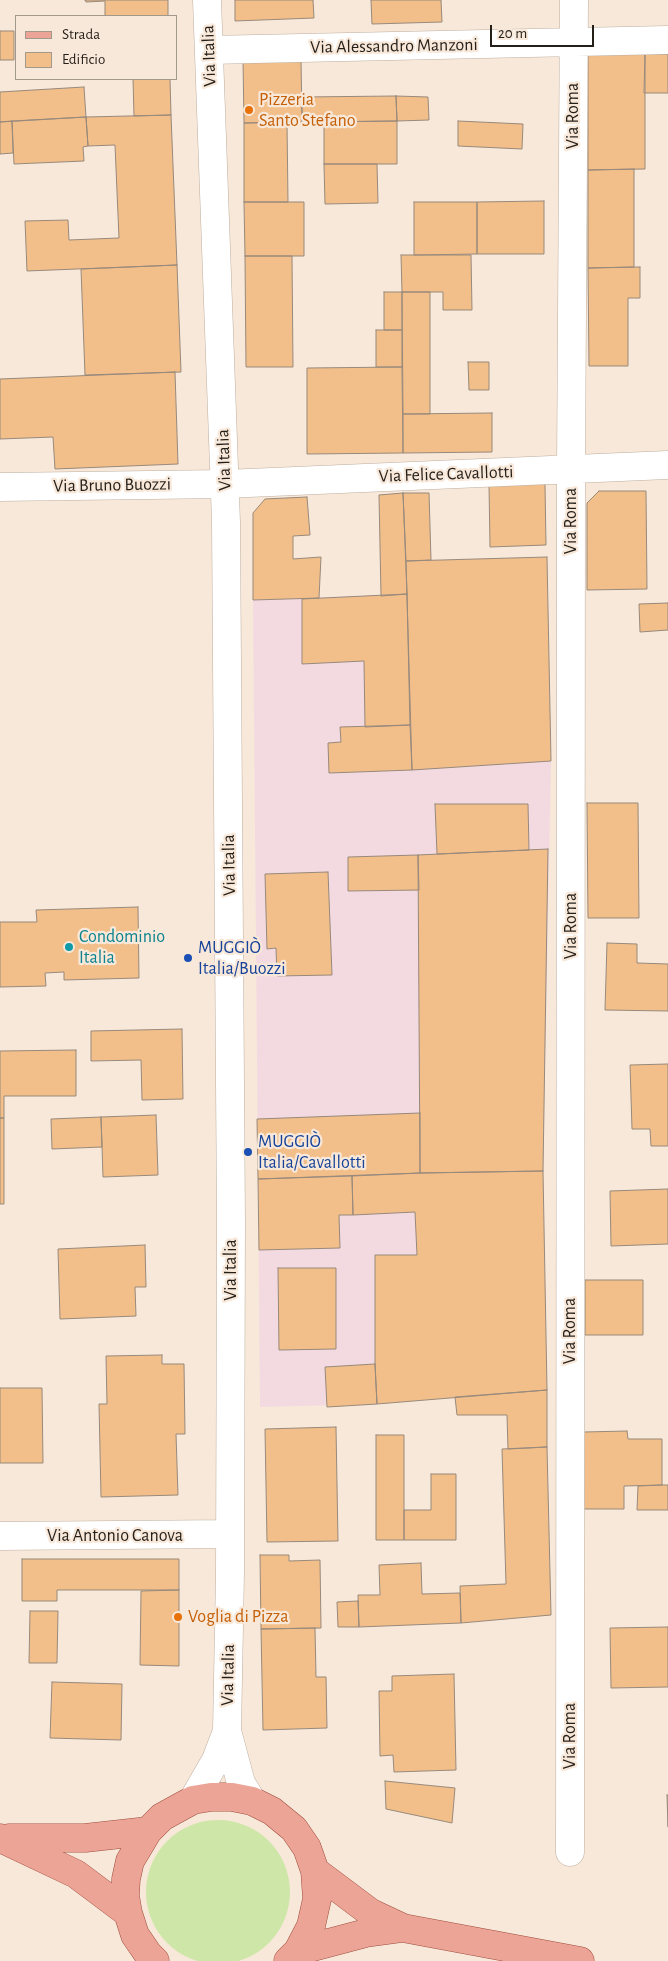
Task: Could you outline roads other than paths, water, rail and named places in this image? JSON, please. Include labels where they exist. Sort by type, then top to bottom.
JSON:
[{"type":"main road","points":[[155,1961],[135,1935],[128,1914],[126,1879],[130,1861],[148,1831],[162,1817],[193,1800],[211,1797],[232,1797],[252,1801],[272,1811],[294,1829],[307,1848],[315,1871],[317,1899],[311,1926],[293,1956]]},
{"type":"main road","points":[[1,1838],[85,1838],[148,1831]]},
{"type":"main road","points":[[1,1838],[76,1874],[128,1914]]},
{"type":"main road","points":[[315,1871],[371,1913],[404,1928],[580,1961]]},
{"type":"main road","points":[[293,1956],[366,1933],[404,1928]]},
{"type":"street","name":"Via Italia","points":[[208,0],[225,484],[231,1213],[227,1731],[239,1776],[252,1801]]},
{"type":"street","name":"Via Roma","points":[[570,1852],[571,469],[574,0]]},
{"type":"street","name":"Via Alessandro Manzoni","points":[[209,50],[668,40]]},
{"type":"street","name":"Via Felice Cavallotti","points":[[225,484],[668,465]]},
{"type":"street","name":"Via Bruno Buozzi","points":[[0,487],[225,484]]},
{"type":"street","name":"Via Antonio Canova","points":[[0,1536],[229,1534]]},
{"type":"street","name":"Via Italia","points":[[193,1800],[216,1760],[227,1731]]},
{"type":"place","name":"Pizzeria Santo Stefano","points":[[249,110]]},
{"type":"place","name":"Condominio Italia","points":[[69,947]]},
{"type":"place","name":"MUGGIÒ Italia/Buozzi","points":[[188,958]]},
{"type":"place","name":"MUGGIÒ Italia/Cavallotti","points":[[248,1152]]},
{"type":"place","name":"Voglia di Pizza","points":[[178,1617]]}]
